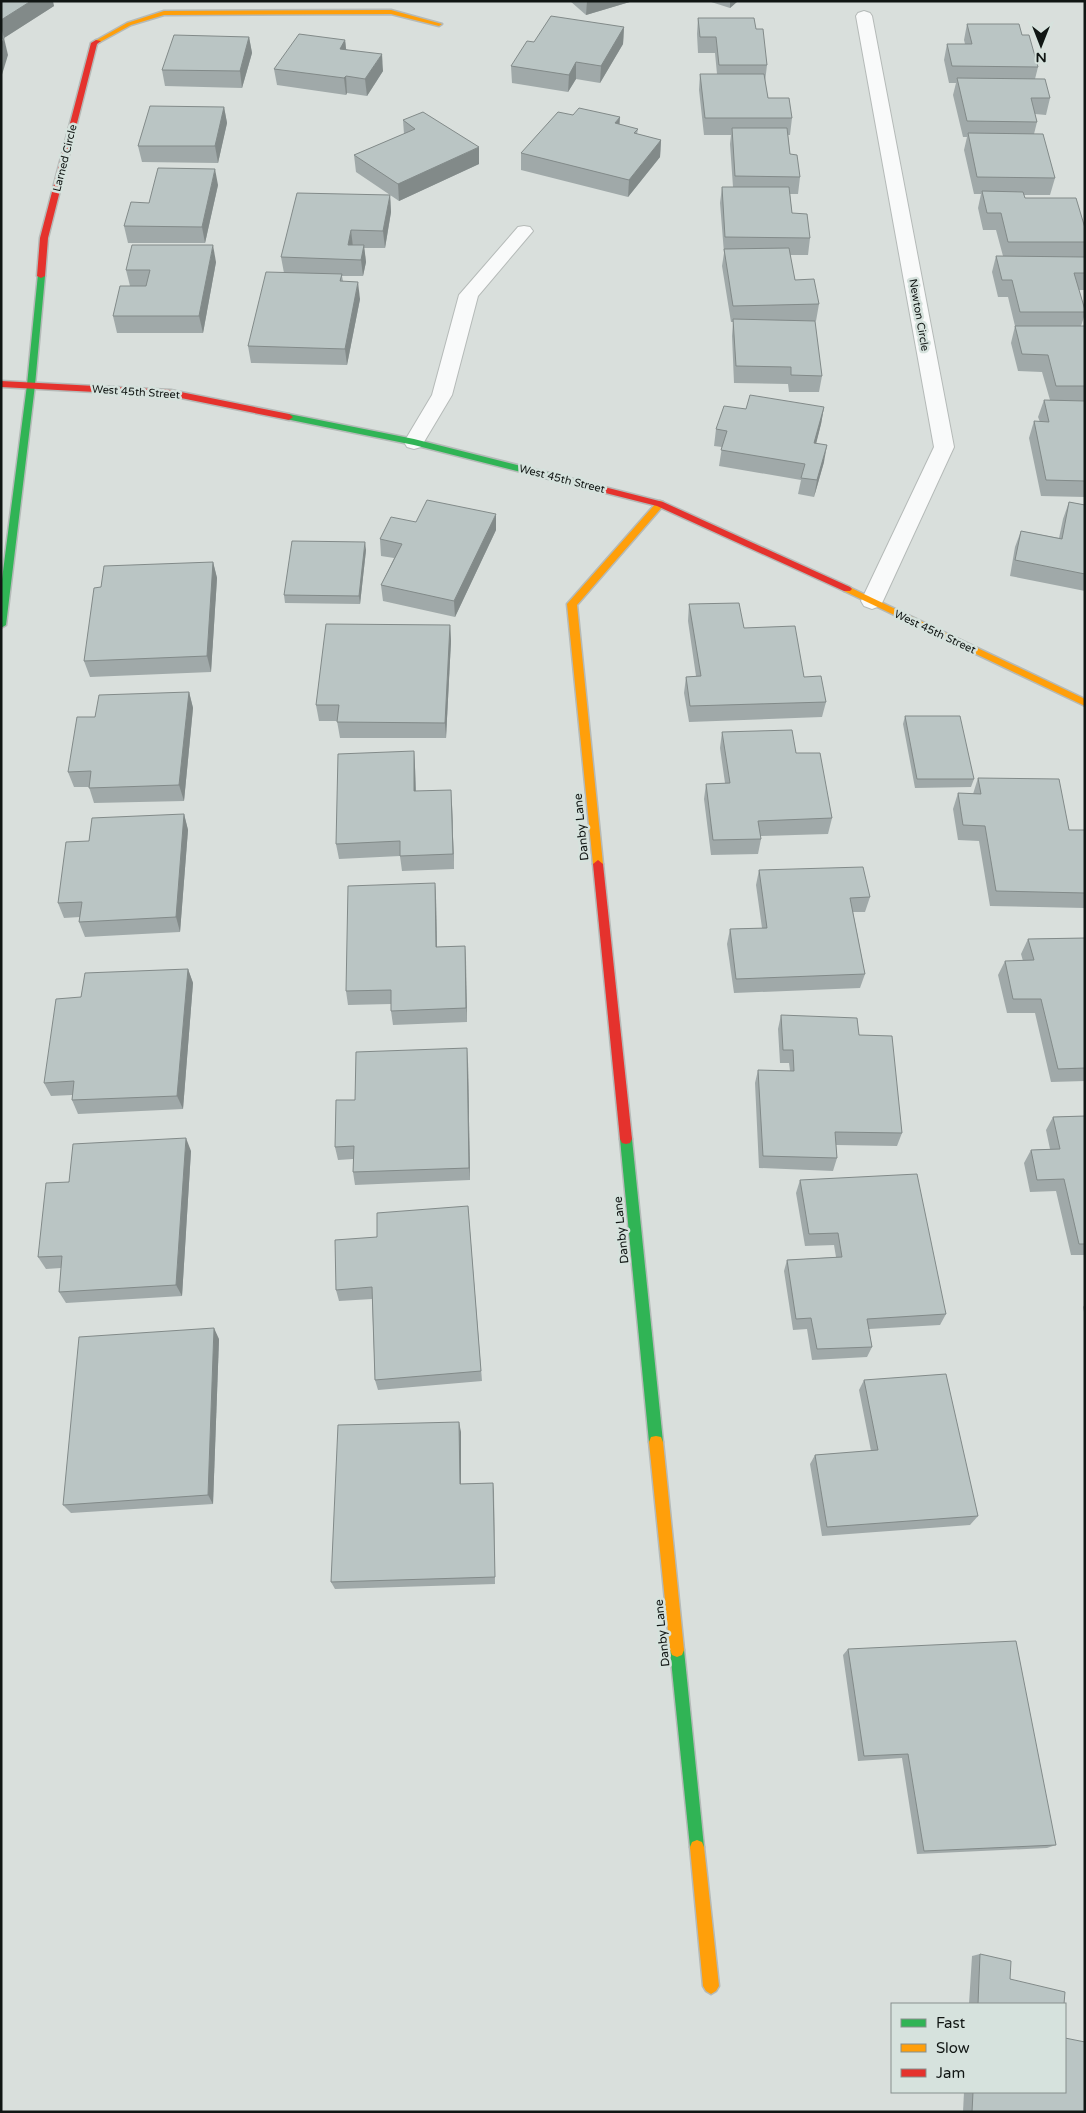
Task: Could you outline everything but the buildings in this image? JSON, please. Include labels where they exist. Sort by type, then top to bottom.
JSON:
[{"type":"street","name":"Larned Circle","points":[[1,625],[31,386],[44,238],[94,43],[129,24],[164,13],[391,12],[439,24]]},
{"type":"street","name":"Newton Circle","points":[[864,16],[944,447],[872,602]]},
{"type":"street","points":[[414,442],[442,395],[469,295],[524,231]]},
{"type":"street","name":"West 45th Street","points":[[1,384],[172,393],[414,442],[660,504],[1085,703]]},
{"type":"street","name":"Danby Lane","points":[[660,504],[572,604],[711,1986]]},
{"type":"traffic: fast","points":[[1,625],[31,385],[41,276]]},
{"type":"traffic: fast","points":[[289,417],[414,442],[581,484]]},
{"type":"traffic: fast","points":[[626,1139],[656,1442]]},
{"type":"traffic: fast","points":[[677,1650],[697,1847]]},
{"type":"traffic: slow","points":[[98,41],[129,24],[164,13],[391,12],[439,24]]},
{"type":"traffic: slow","points":[[598,864],[572,604],[660,504]]},
{"type":"traffic: slow","points":[[847,589],[1085,703]]},
{"type":"traffic: slow","points":[[656,1442],[677,1650]]},
{"type":"traffic: slow","points":[[697,1847],[711,1986]]},
{"type":"traffic: jam","points":[[41,276],[44,238],[94,43],[98,41]]},
{"type":"traffic: jam","points":[[1,384],[171,393],[289,417]]},
{"type":"traffic: jam","points":[[581,484],[660,504],[847,589]]},
{"type":"traffic: jam","points":[[598,864],[626,1139]]}]
